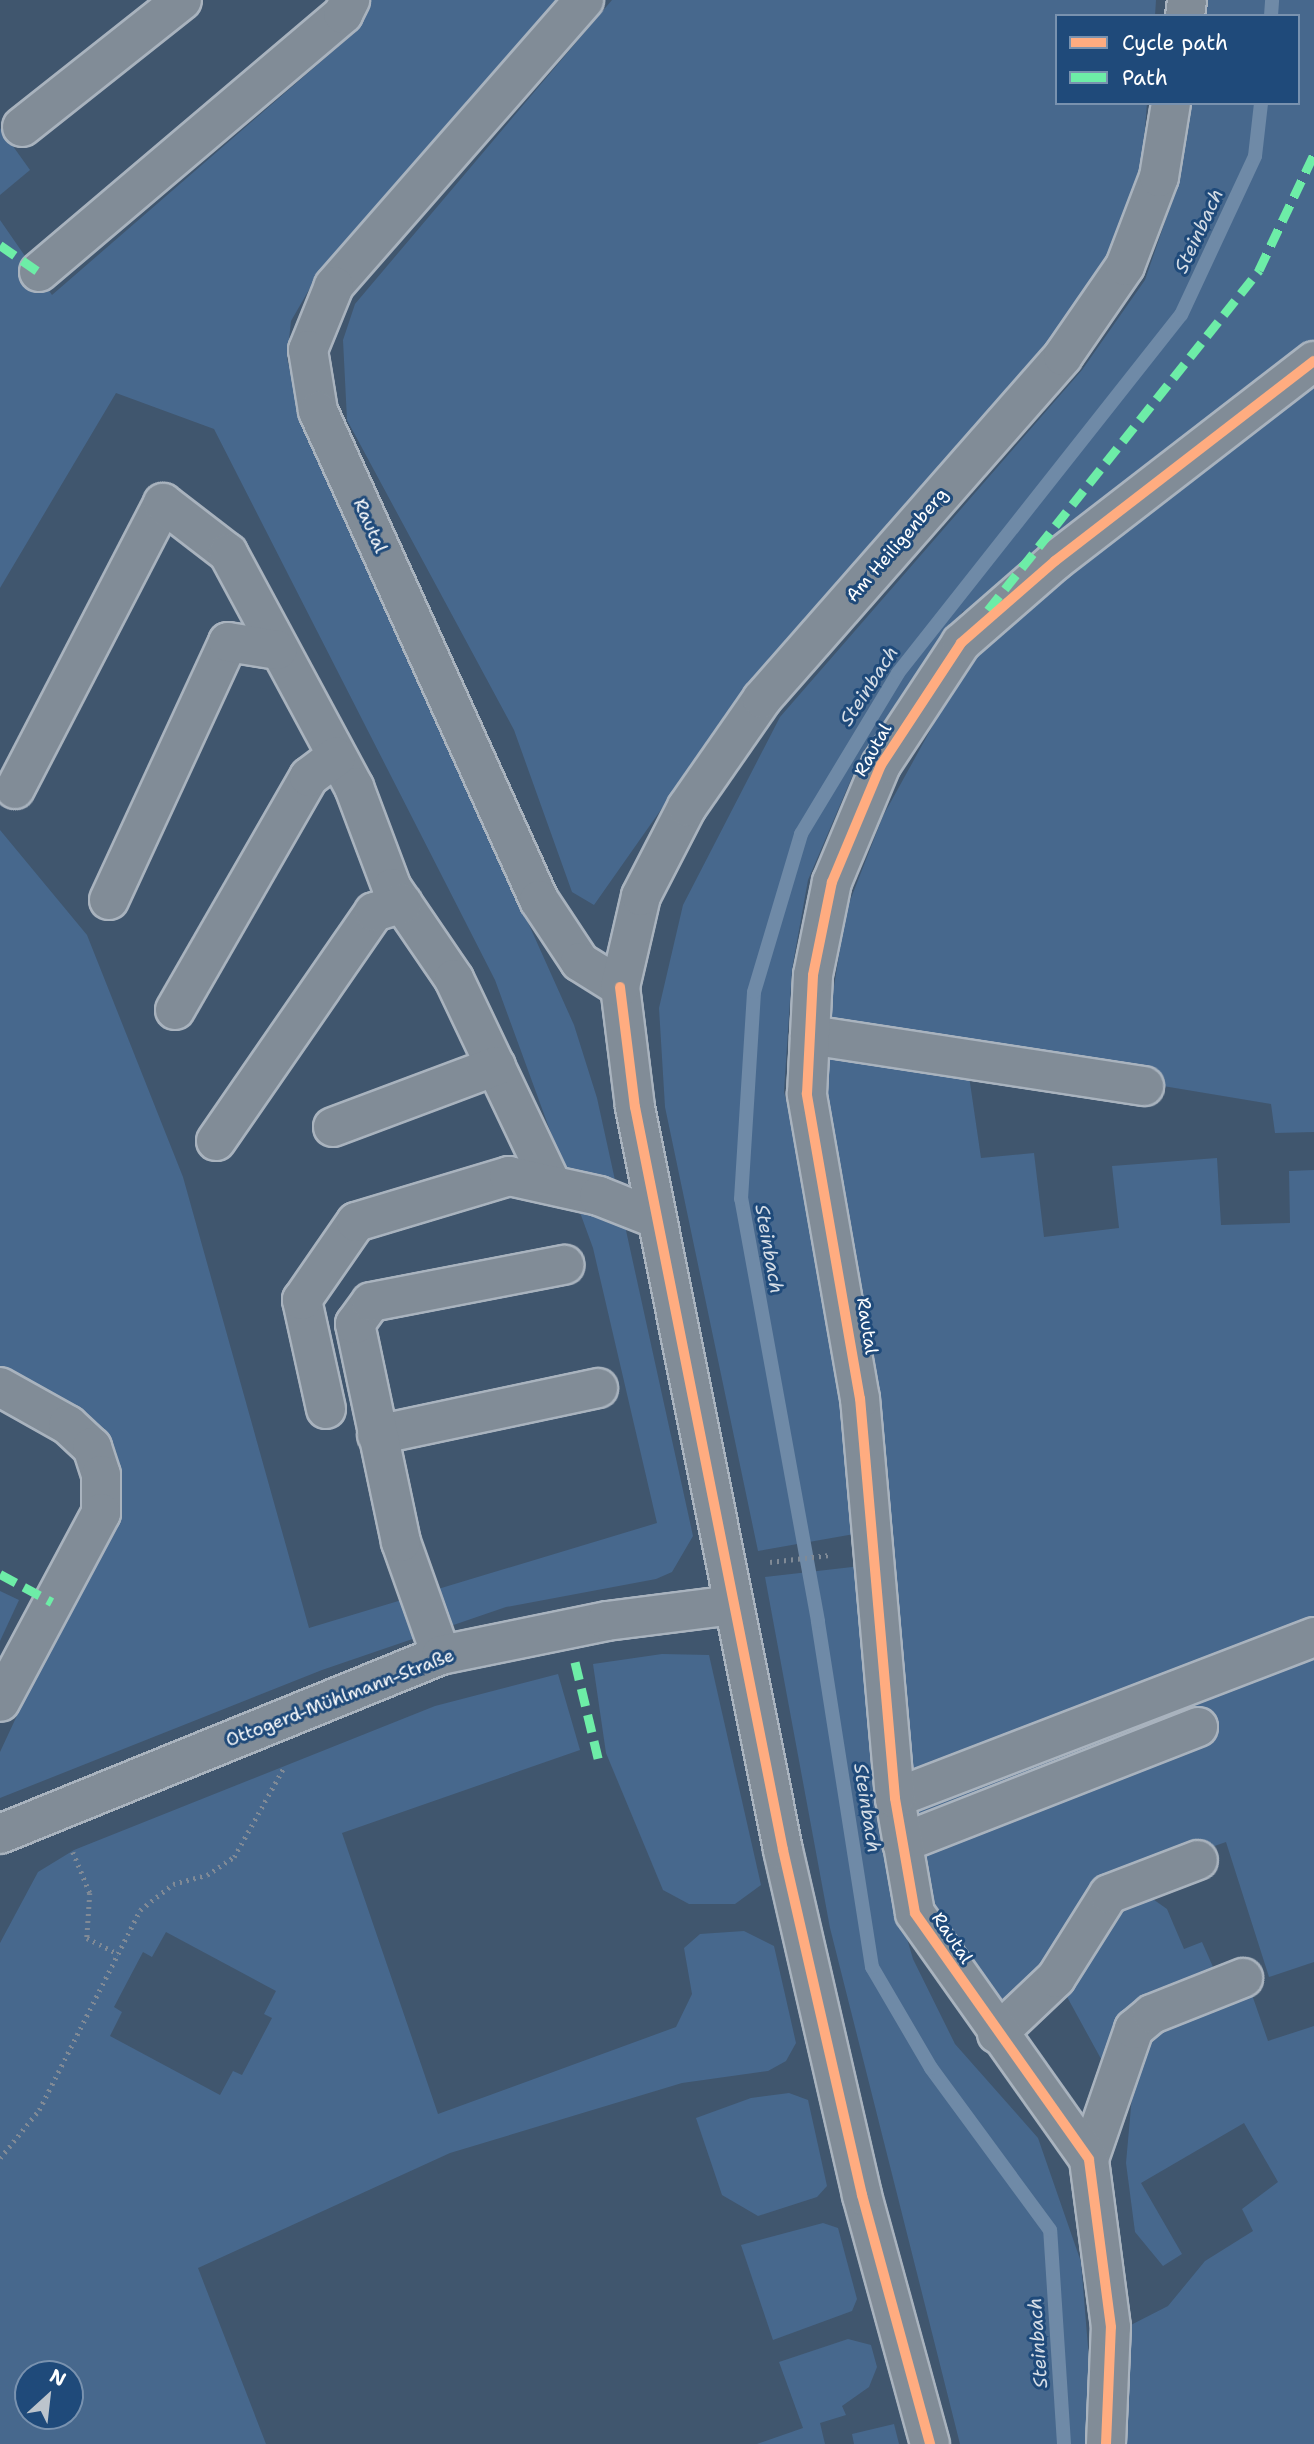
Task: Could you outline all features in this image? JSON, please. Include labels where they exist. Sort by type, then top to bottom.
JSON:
[{"type":"street","points":[[22,127],[182,0]]},
{"type":"street","points":[[40,272],[344,14],[350,0]]},
{"type":"street","name":"Rautal","points":[[584,0],[334,286],[308,350],[318,411],[539,900],[580,962],[620,987]]},
{"type":"street","name":"Am Heiligenberg","points":[[620,987],[641,896],[687,807],[762,699],[1062,356],[1125,266],[1159,177],[1171,105]]},
{"type":"street","name":"Rautal","points":[[1107,2444],[1111,2327],[1089,2159],[997,2034],[915,1913],[895,1798],[860,1399],[807,1094],[813,975],[832,882],[881,765],[961,642],[1055,561],[1314,360]]},
{"type":"street","points":[[15,789],[163,503],[228,553],[336,757],[403,903],[454,979],[552,1185]]},
{"type":"street","points":[[109,900],[228,642],[277,650]]},
{"type":"street","points":[[175,1010],[309,778],[336,757]]},
{"type":"street","points":[[216,1141],[374,912],[403,903]]},
{"type":"street","points":[[620,987],[624,1043],[734,1605],[862,2195],[930,2444]]},
{"type":"street","points":[[810,1035],[1144,1086]]},
{"type":"street","points":[[332,1127],[496,1066]]},
{"type":"street","points":[[326,1409],[302,1300],[356,1222],[509,1176],[552,1185],[657,1219]]},
{"type":"street","points":[[441,1656],[401,1542],[355,1324],[371,1302],[564,1265]]},
{"type":"street","points":[[0,1387],[68,1425],[92,1447],[101,1475],[101,1513],[0,1702]]},
{"type":"street","points":[[377,1434],[598,1388]]},
{"type":"street","name":"Ottogerd-Mühlmann-Straße","points":[[20,1832],[276,1722],[441,1656],[607,1621],[734,1605]]},
{"type":"street","points":[[895,1798],[1314,1637]]},
{"type":"street","points":[[902,1843],[1198,1727]]},
{"type":"street","points":[[997,2034],[1056,1978],[1109,1894],[1198,1860]]},
{"type":"street","points":[[1089,2159],[1134,2029],[1152,2014],[1243,1978]]},
{"type":"path","points":[[788,1560],[839,1554]]},
{"type":"path","points":[[0,2158],[39,2110],[140,1910],[173,1884],[207,1875],[234,1857],[258,1823],[288,1759],[276,1722]]},
{"type":"path","points":[[20,1832],[90,1893],[87,1938],[118,1954]]},
{"type":"shaded area","points":[[366,0],[556,0],[310,288],[291,321],[287,358],[300,415],[574,1025],[597,1098],[693,1536],[672,1572],[656,1579],[506,1607],[322,1670],[0,1798],[0,1752],[119,1497],[122,1475],[116,1451],[90,1417],[0,1370],[0,830],[87,935],[183,1177],[309,1628],[657,1523],[593,1248],[495,980],[214,429],[116,393],[0,588],[0,220],[52,295],[354,33]]},
{"type":"shaded area","points":[[612,0],[1156,0],[1155,14],[1055,14],[1055,105],[1147,105],[1142,168],[1108,255],[1046,346],[745,690],[594,905],[572,892],[514,730],[347,420],[343,340],[355,304]]},
{"type":"shaded area","points":[[1208,0],[1314,0],[1314,1132],[1275,1133],[1271,1104],[827,1030],[846,911],[883,816],[985,631],[963,611],[858,763],[808,880],[792,969],[784,1092],[820,1230],[860,1533],[758,1551],[665,1107],[659,1008],[683,905],[780,717],[1082,370],[1145,280],[1180,178],[1192,105],[1300,105],[1300,14],[1206,14]]},
{"type":"shaded area","points":[[0,128],[30,170],[0,195]]},
{"type":"shaded area","points":[[824,1055],[969,1076],[981,1158],[1034,1153],[1044,1237],[1119,1228],[1112,1166],[1217,1158],[1221,1225],[1290,1223],[1289,1171],[1314,1170],[1314,1962],[1269,1977],[1226,1842],[1108,1883],[1029,1984],[994,2016],[948,1940],[924,1873],[824,1105]]},
{"type":"shaded area","points":[[861,1566],[894,1894],[913,1959],[955,2044],[1038,2138],[1081,2262],[1096,2444],[960,2444],[830,1928],[765,1577]]},
{"type":"shaded area","points":[[0,1591],[19,1600],[0,1641]]},
{"type":"shaded area","points":[[662,1654],[709,1655],[761,1885],[735,1904],[689,1904],[663,1890],[606,1753],[593,1664]]},
{"type":"shaded area","points":[[558,1674],[580,1750],[342,1833],[438,2114],[676,2027],[692,1994],[684,1948],[700,1934],[744,1931],[774,1946],[796,2043],[786,2061],[768,2071],[682,2083],[450,2153],[198,2268],[266,2444],[0,2444],[0,1943],[38,1872],[74,1850],[435,1706]],"holes":[[[166,1932],[276,1991],[264,2014],[272,2018],[242,2075],[233,2071],[220,2095],[110,2036],[122,2012],[114,2007],[143,1952],[152,1957]]]},
{"type":"shaded area","points":[[1150,1897],[1167,1909],[1184,1949],[1202,1942],[1217,1976],[1106,2068],[1060,1984],[1112,1904]]},
{"type":"shaded area","points":[[1249,1986],[1268,2041],[1314,2026],[1314,2444],[1123,2444],[1123,2329],[1168,2306],[1205,2261],[1253,2231],[1242,2209],[1278,2182],[1244,2123],[1141,2183],[1182,2254],[1163,2266],[1135,2232],[1126,2163],[1136,2051],[1141,2037]]},
{"type":"shaded area","points":[[789,2093],[808,2100],[827,2186],[817,2197],[758,2216],[722,2195],[696,2118],[751,2098]]},
{"type":"shaded area","points":[[823,2223],[838,2228],[857,2299],[852,2311],[773,2340],[741,2245]]},
{"type":"shaded area","points":[[848,2339],[871,2345],[877,2367],[869,2387],[842,2406],[846,2415],[820,2423],[825,2444],[757,2444],[803,2428],[779,2362]]},
{"type":"shaded area","points":[[894,2424],[899,2444],[854,2444],[852,2434]]},
{"type":"waterway","name":"Steinbach","points":[[1271,14],[1272,0]]},
{"type":"waterway","name":"Steinbach","points":[[1064,2444],[1050,2230],[931,2068],[872,1967],[818,1621],[741,1199],[754,992],[801,834],[898,673],[1181,315],[1255,156],[1261,105]]},
{"type":"marked path","points":[[988,610],[1259,270],[1314,154]]},
{"type":"marked path","points":[[0,245],[39,272]]},
{"type":"marked path","points":[[0,1574],[52,1602]]},
{"type":"marked path","points":[[575,1662],[598,1758]]},
{"type":"cycle path","points":[[1106,2444],[1111,2327],[1089,2159],[915,1913],[895,1798],[860,1399],[807,1094],[813,975],[832,882],[881,765],[961,643],[1055,561],[1314,361]]},
{"type":"cycle path","points":[[620,987],[635,1107],[783,1850],[862,2195],[930,2444]]}]
